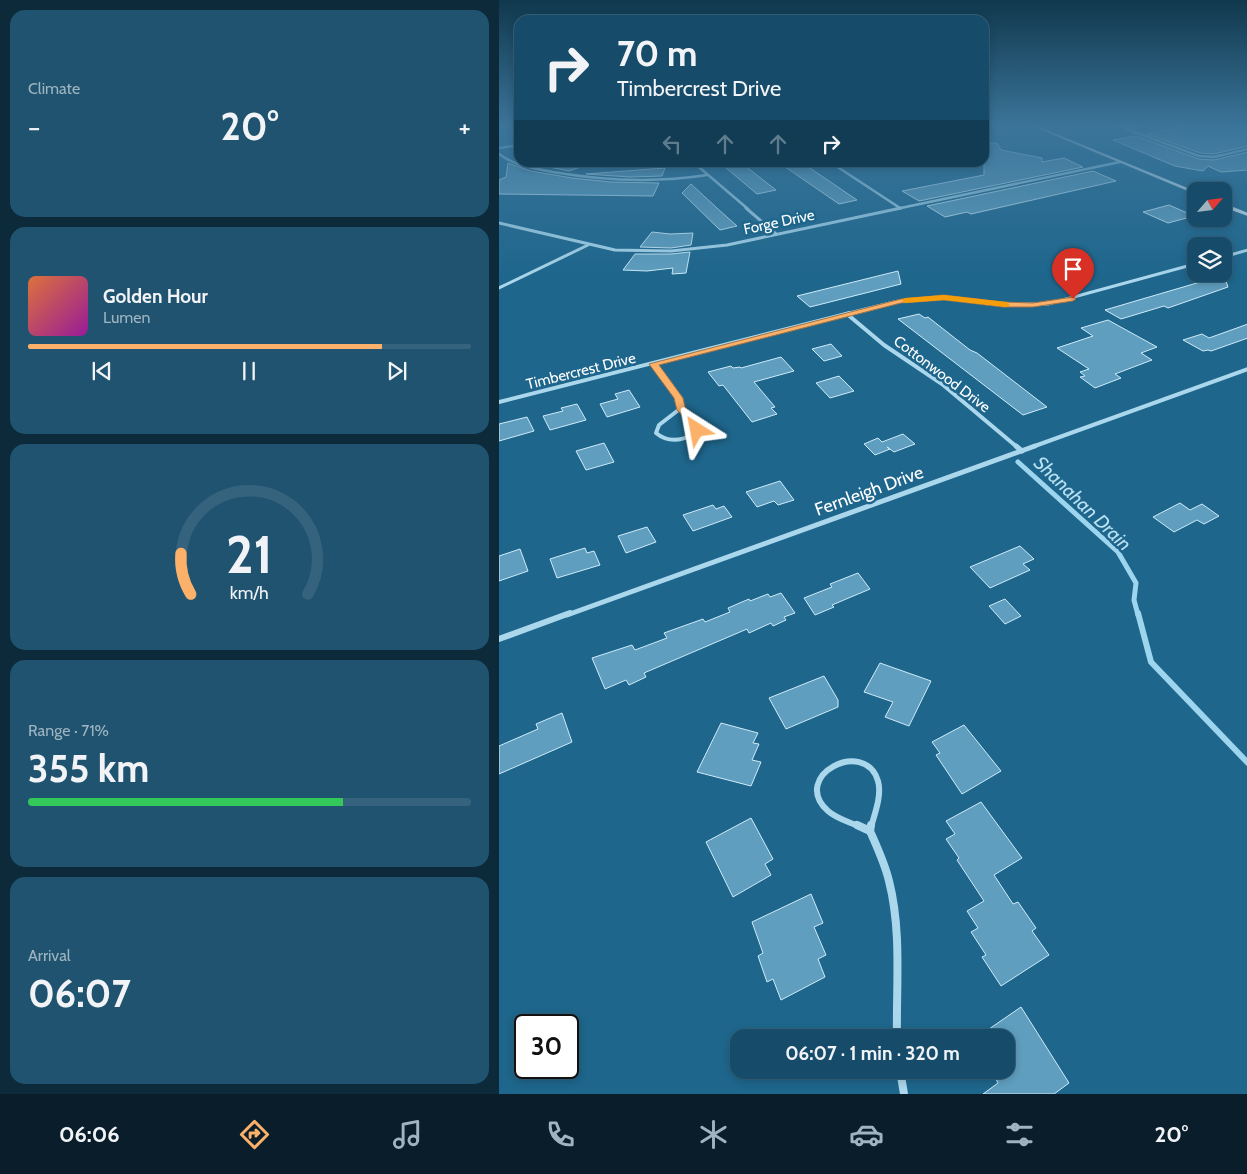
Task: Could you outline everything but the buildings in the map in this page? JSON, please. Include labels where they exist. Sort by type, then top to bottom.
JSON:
[{"type":"main road","points":[[1156,177],[1187,190]]},
{"type":"main road","points":[[1232,209],[1247,215]]},
{"type":"street","points":[[583,177],[604,181],[656,182],[692,177]]},
{"type":"street","points":[[709,177],[776,234]]},
{"type":"street","points":[[853,177],[900,208]]},
{"type":"street","name":"Forge Drive","points":[[499,222],[589,244],[631,251],[673,252],[714,247],[1048,177]]},
{"type":"street","points":[[499,288],[589,244]]},
{"type":"street","points":[[1232,254],[1247,250]]},
{"type":"street","name":"Timbercrest Drive","points":[[499,402],[894,302],[930,298],[959,298],[1003,304],[1048,304],[1073,299],[1187,266]]},
{"type":"street","name":"Cottonwood Drive","points":[[847,314],[885,345],[941,384],[1023,451]]},
{"type":"street","points":[[654,364],[678,398],[681,408],[689,414],[697,425],[693,434],[680,440],[665,440],[660,437],[656,433],[659,425],[681,408]]},
{"type":"street","name":"Fernleigh Drive","points":[[499,639],[1247,369]]},
{"type":"street","points":[[870,831],[880,794],[878,778],[863,763],[851,760],[840,761],[830,766],[822,774],[818,784],[817,794],[822,804],[829,812],[870,831],[880,849],[891,885],[897,927],[897,1029]]},
{"type":"street","points":[[902,1079],[904,1094]]},
{"type":"waterway","name":"Shanahan Drain","points":[[1018,462],[1118,552],[1136,583],[1134,600],[1138,615]]},
{"type":"waterway","name":"Shanahan Drain","points":[[1138,613],[1151,662],[1248,763]]},
{"type":"slow traffic","points":[[905,300],[959,298],[1007,305]]},
{"type":"route","points":[[697,430],[695,421],[681,408],[678,398],[654,364],[901,301],[959,298],[1003,304],[1033,305],[1073,299]]}]
